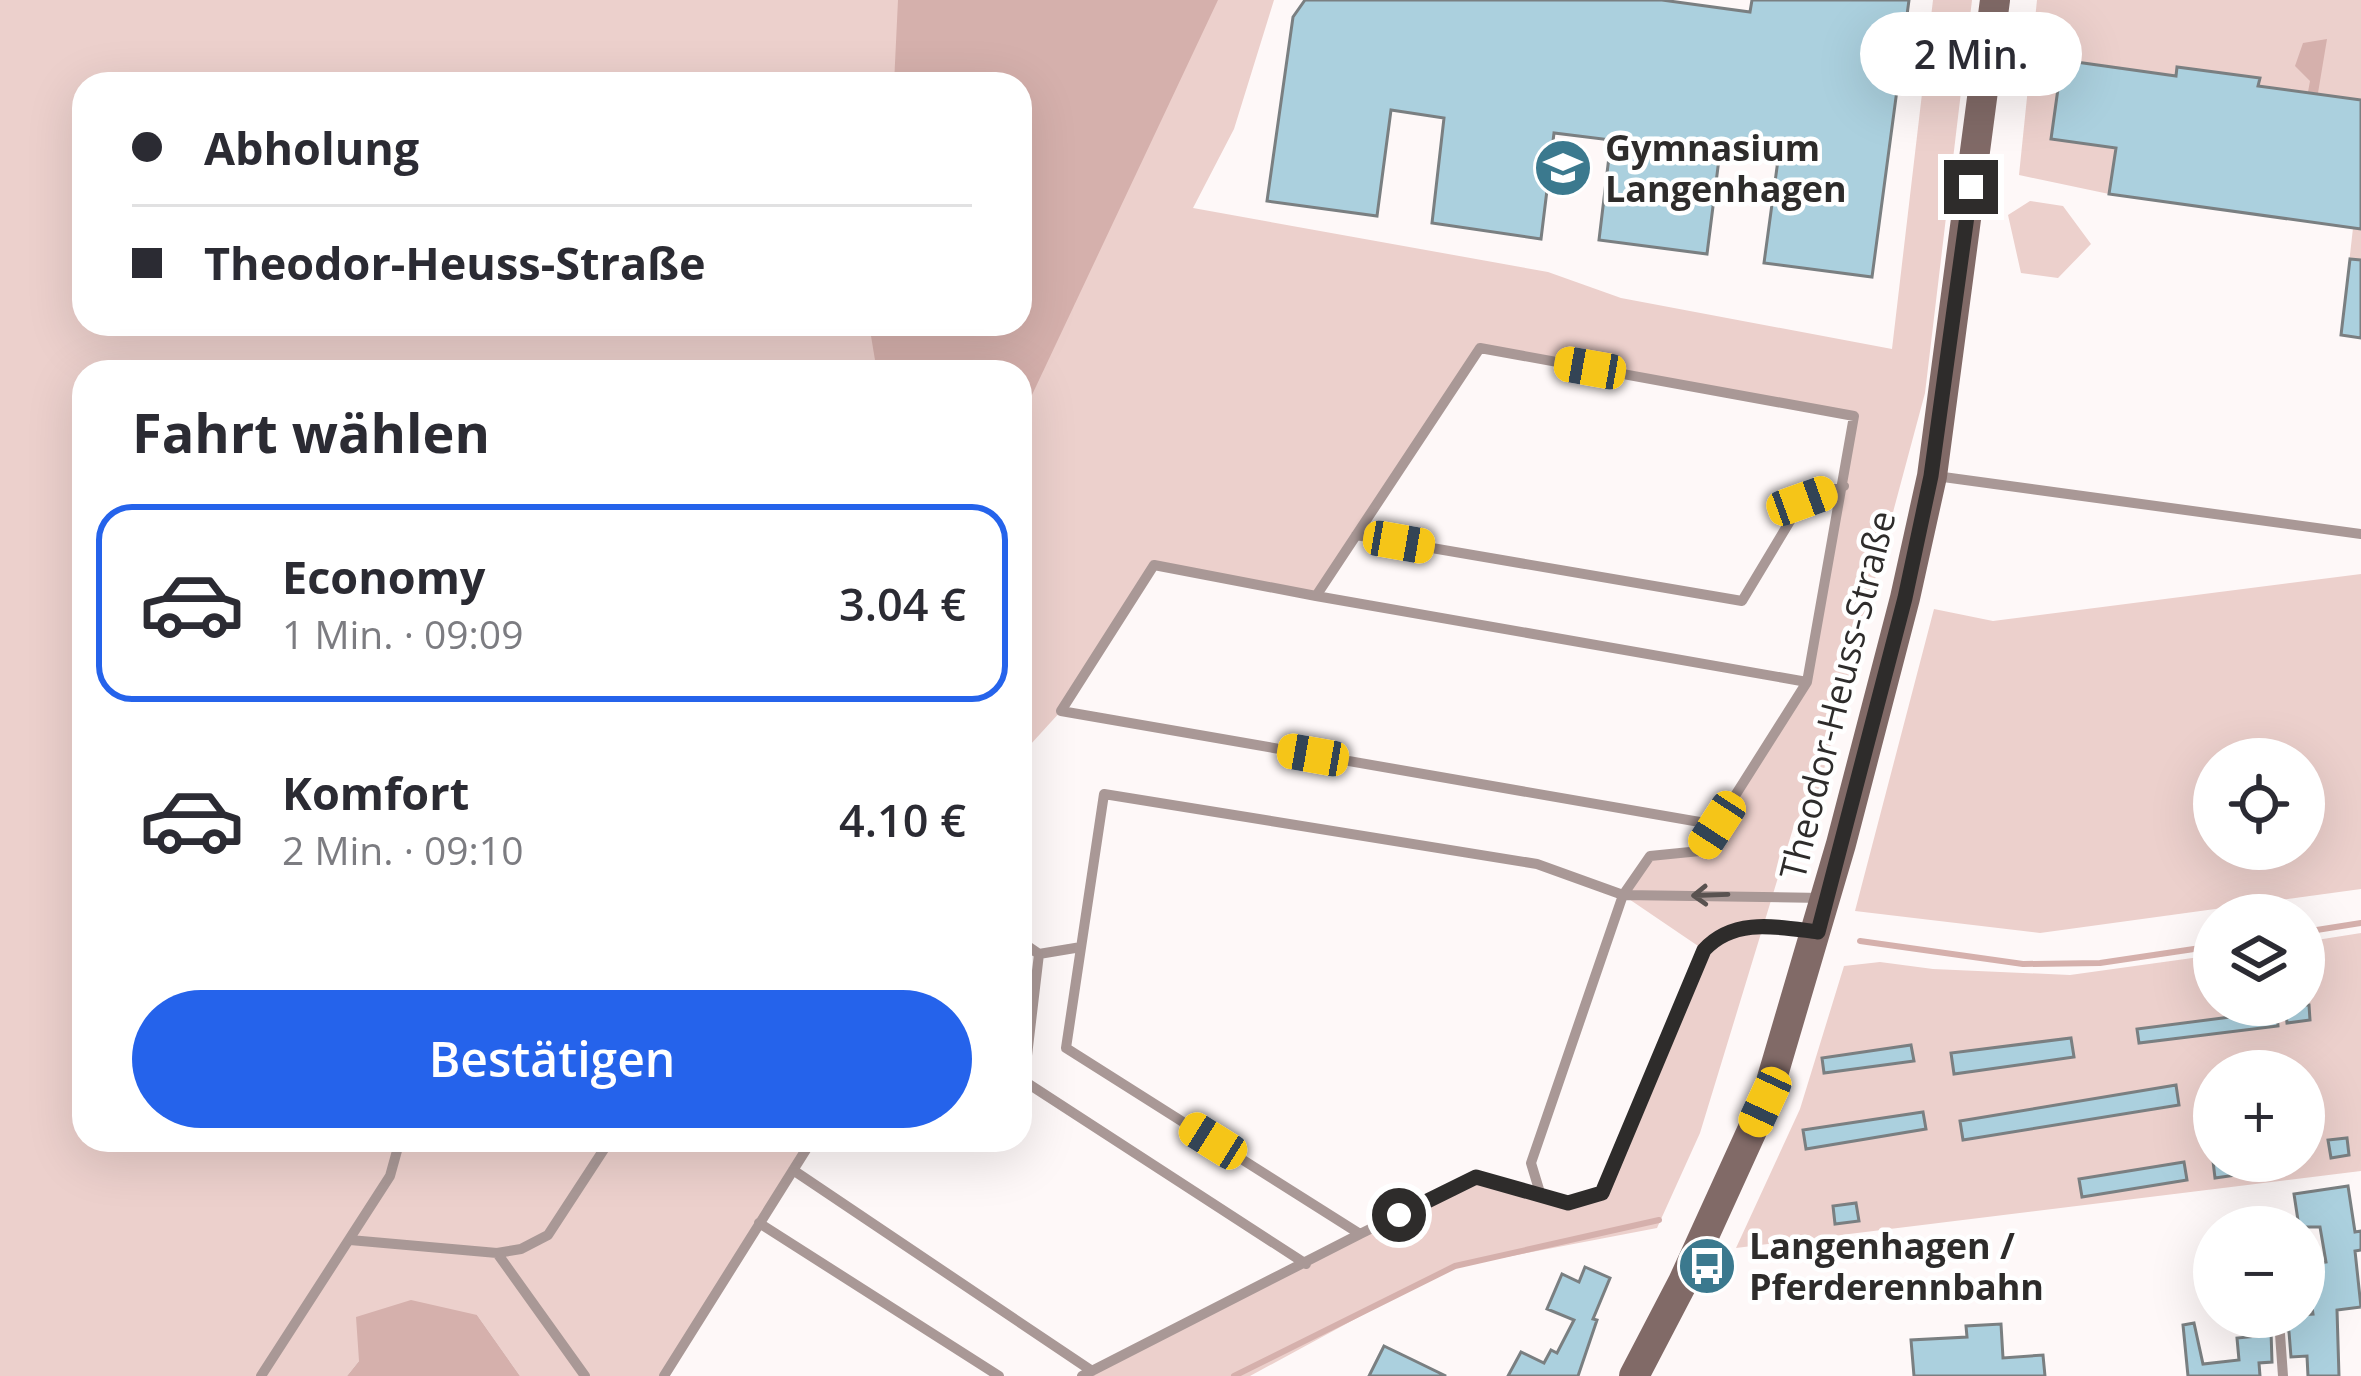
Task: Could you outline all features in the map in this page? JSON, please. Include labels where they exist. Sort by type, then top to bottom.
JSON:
[{"type":"street","name":"Theodor-Heuss-Straße","points":[[1634,1376],[1683,1282],[1765,1102],[1827,898],[1905,598],[1931,476],[1995,0]]},
{"type":"lane","points":[[1316,596],[1480,348],[1854,416],[1807,682],[1700,851],[1650,856],[1623,895],[1531,1163],[1541,1196]]},
{"type":"lane","points":[[1931,476],[2361,534]]},
{"type":"lane","points":[[1356,535],[1742,601],[1802,501],[1844,486]]},
{"type":"lane","points":[[1717,825],[1061,711],[1154,565],[1807,682]]},
{"type":"lane","points":[[1360,1234],[1066,1048],[1104,794],[1537,864],[1623,895],[1827,898]]},
{"type":"lane","points":[[793,1170],[1087,1374],[1476,1177],[1568,1203],[1602,1193],[1704,950],[1716,937],[1752,926],[1818,932]]},
{"type":"lane","points":[[1032,949],[1039,954],[1081,946]]},
{"type":"lane","points":[[1032,1013],[1039,954]]},
{"type":"lane","points":[[1032,1086],[1306,1264]]},
{"type":"lane","points":[[261,1376],[390,1176],[397,1152]]},
{"type":"lane","points":[[350,1240],[497,1253],[521,1250],[548,1235],[602,1152]]},
{"type":"lane","points":[[664,1376],[804,1152]]},
{"type":"lane","points":[[759,1223],[1000,1376]]},
{"type":"lane","points":[[497,1253],[585,1376]]},
{"type":"lane","points":[[2279,1338],[2283,1376]]},
{"type":"shaded area","points":[[0,0],[1274,0],[1234,129],[1193,208],[1548,272],[1621,298],[1892,349],[1933,0],[1972,0],[1925,393],[1819,788],[1795,822],[1700,1133],[1657,1228],[1449,1268],[1250,1376],[1082,1376],[1476,1177],[1568,1203],[1602,1193],[1704,950],[1623,895],[1650,856],[1700,851],[1807,682],[1854,417],[1480,348],[1316,596],[1154,565],[1061,711],[1032,743],[1032,360],[72,360],[72,1152],[804,1152],[664,1376],[520,1376],[477,1315],[359,1361],[347,1376],[0,1376]]},
{"type":"shaded area","points":[[898,0],[1218,0],[1032,395],[1032,360],[875,360],[871,336],[1032,336],[1032,72],[895,72]]},
{"type":"shaded area","points":[[2037,0],[2361,0],[2361,338],[2341,335],[2353,228],[2109,194],[2019,175]]},
{"type":"shaded area","points":[[2327,39],[2318,93],[2308,92],[2310,81],[2295,66],[2303,43]]},
{"type":"shaded area","points":[[2030,201],[2063,206],[2091,244],[2058,278],[2021,273],[2008,215]]},
{"type":"shaded area","points":[[2361,574],[2361,889],[2325,894],[2193,894],[2193,912],[2040,933],[1855,911],[1934,609],[1993,621]]},
{"type":"shaded area","points":[[2361,933],[2361,1171],[2325,1175],[2325,1050],[2193,1050],[2193,1182],[2272,1182],[1736,1248],[1800,1109],[1844,966],[1880,962],[2070,975],[2193,958],[2193,1026],[2325,1026],[2325,939]]},
{"type":"shaded area","points":[[411,1300],[477,1315],[520,1376],[347,1376],[359,1361],[356,1317]]},
{"type":"building","name":"Gymnasium Langenhagen","points":[[1305,0],[1662,0],[1750,12],[1752,0],[1909,0],[1872,277],[1764,263],[1778,160],[1720,151],[1707,254],[1599,240],[1611,140],[1554,133],[1541,239],[1432,223],[1444,118],[1391,110],[1377,216],[1267,201],[1293,17]]},
{"type":"building","points":[[2062,60],[2176,76],[2177,67],[2260,78],[2258,86],[2361,100],[2361,229],[2109,194],[2116,148],[2051,139]]},
{"type":"building","points":[[2350,259],[2361,260],[2361,338],[2341,335]]},
{"type":"building","points":[[2193,1022],[2193,1026],[2278,1026],[2139,1043],[2137,1029]]},
{"type":"building","points":[[2071,1038],[2074,1057],[1954,1074],[1951,1053]]},
{"type":"building","points":[[1911,1045],[1914,1061],[1824,1073],[1822,1058]]},
{"type":"building","points":[[2176,1085],[2179,1105],[1963,1140],[1960,1121]]},
{"type":"building","points":[[1923,1112],[1926,1129],[1806,1149],[1803,1130]]},
{"type":"building","points":[[2347,1138],[2349,1155],[2331,1158],[2328,1140]]},
{"type":"building","points":[[2184,1162],[2187,1180],[2082,1197],[2079,1179]]},
{"type":"building","points":[[2348,1186],[2355,1232],[2361,1231],[2361,1250],[2355,1251],[2361,1307],[2337,1310],[2339,1376],[2308,1376],[2307,1356],[2291,1357],[2289,1338],[2325,1338],[2325,1206],[2296,1206],[2294,1194]]},
{"type":"building","points":[[1856,1203],[1859,1221],[1835,1224],[1833,1206]]},
{"type":"building","points":[[1585,1267],[1610,1278],[1578,1376],[1508,1376],[1521,1352],[1544,1363],[1551,1350],[1557,1353],[1574,1320],[1547,1309],[1562,1274],[1579,1282]]},
{"type":"building","points":[[2193,1323],[2203,1364],[2239,1360],[2237,1338],[2271,1338],[2272,1362],[2259,1363],[2260,1376],[2188,1376],[2183,1325]]},
{"type":"building","points":[[2001,1324],[2003,1358],[2043,1355],[2045,1376],[1914,1376],[1911,1340],[1967,1337],[1966,1326]]},
{"type":"building","points":[[1384,1346],[1413,1360],[1446,1376],[1369,1376]]},
{"type":"waterway","points":[[2325,929],[2361,923]]},
{"type":"waterway","points":[[1860,941],[2023,964],[2100,963],[2193,949]]},
{"type":"waterway","points":[[1234,1376],[1455,1266],[1659,1220]]},
{"type":"place","name":"Gymnasium Langenhagen","points":[[1563,168]]},
{"type":"place","name":"Langenhagen / Pferderennbahn","points":[[1707,1266]]},
{"type":"route","points":[[1399,1215],[1476,1177],[1568,1203],[1602,1193],[1704,950],[1716,937],[1752,926],[1818,932],[1905,598],[1931,476],[1971,187]]}]
